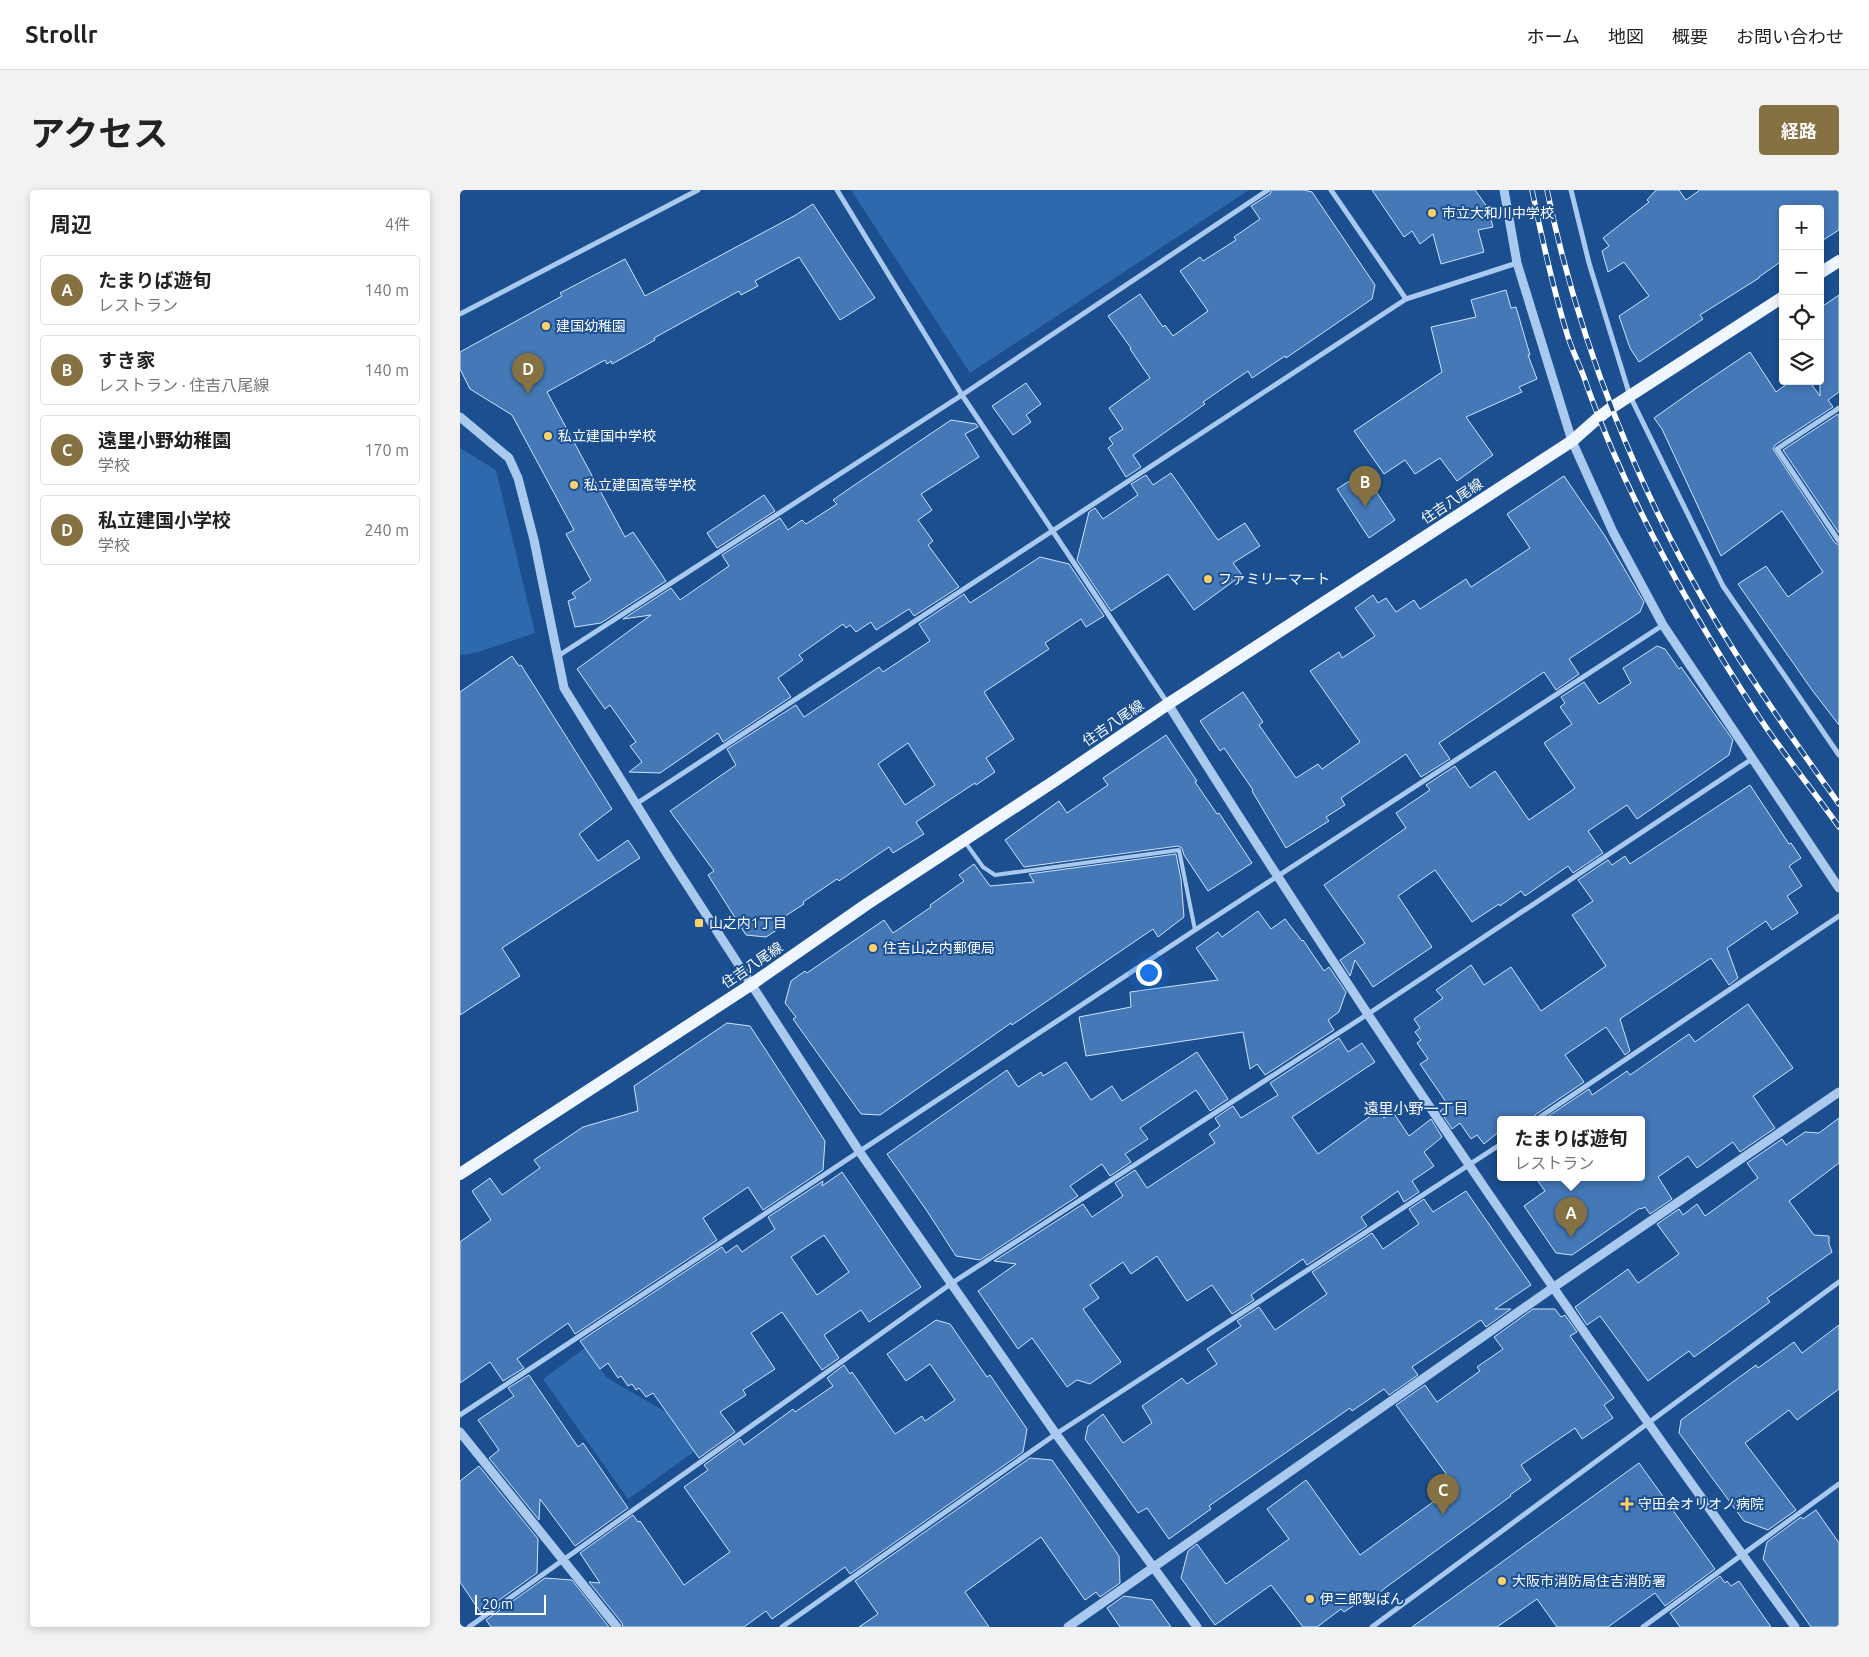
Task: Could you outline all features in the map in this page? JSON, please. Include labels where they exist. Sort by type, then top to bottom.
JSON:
[{"type":"main road","points":[[1824,270],[1839,261]]},
{"type":"main road","name":"住吉八尾線","points":[[460,1174],[752,984],[1168,704],[1572,441],[1598,418],[1630,396],[1779,300]]},
{"type":"street","points":[[460,314],[698,190]]},
{"type":"street","points":[[837,190],[962,395],[1168,704],[1277,876],[1368,1014],[1469,1165],[1648,1424],[1793,1626]]},
{"type":"street","points":[[558,656],[962,395],[1268,190]]},
{"type":"street","points":[[1331,190],[1406,299]]},
{"type":"street","points":[[1504,190],[1516,263],[1572,441],[1613,532],[1663,625],[1839,888]]},
{"type":"street","points":[[1571,190],[1589,263],[1630,396],[1723,586],[1839,754]]},
{"type":"street","points":[[636,804],[1406,299],[1516,263]]},
{"type":"street","points":[[1839,408],[1777,449],[1839,541]]},
{"type":"street","points":[[460,417],[508,458],[518,478],[534,540],[564,688],[636,804],[859,1150],[1056,1434],[1197,1627]]},
{"type":"street","points":[[460,1415],[859,1150],[1663,625]]},
{"type":"street","points":[[469,1627],[952,1283],[1368,1014],[1752,759]]},
{"type":"street","points":[[1541,1116],[1839,916]]},
{"type":"street","points":[[1068,1627],[1554,1287],[1839,1092]]},
{"type":"street","points":[[782,1627],[1056,1434],[1497,1147]]},
{"type":"street","points":[[1372,1627],[1839,1282]]},
{"type":"street","points":[[460,1432],[617,1627]]},
{"type":"street","points":[[1643,1627],[1839,1484]]},
{"type":"lane","points":[[964,840],[983,867],[995,876],[1179,850],[1195,930]]},
{"type":"shaded area","points":[[851,190],[1249,190],[970,373]]},
{"type":"shaded area","points":[[460,448],[496,470],[535,633],[475,653],[460,655]]},
{"type":"shaded area","points":[[585,1348],[607,1378],[666,1412],[695,1451],[628,1499],[543,1379]]},
{"type":"building","points":[[1272,190],[1304,190],[1312,192],[1375,285],[1372,299],[1286,358],[1285,356],[1252,378],[1248,371],[1203,402],[1205,404],[1133,455],[1141,467],[1126,477],[1108,448],[1113,444],[1109,438],[1123,429],[1109,408],[1150,378],[1108,316],[1140,294],[1163,327],[1165,325],[1173,336],[1208,311],[1180,271],[1200,257],[1203,261],[1236,240],[1234,237],[1260,219],[1251,206],[1270,194]]},
{"type":"building","name":"市立大和川中学校","points":[[1372,190],[1475,190],[1488,208],[1493,227],[1478,230],[1484,252],[1441,264],[1433,234],[1420,244],[1412,231],[1404,237]]},
{"type":"building","points":[[1656,190],[1679,190],[1686,200],[1700,190],[1839,190],[1839,230],[1824,239],[1824,205],[1779,205],[1779,263],[1759,278],[1700,315],[1703,319],[1639,362],[1630,348],[1619,316],[1649,296],[1624,262],[1608,272],[1602,251],[1609,246],[1603,238],[1649,202],[1647,200]]},
{"type":"building","points":[[813,204],[875,298],[840,320],[799,257],[755,281],[758,286],[741,295],[739,291],[654,338],[655,340],[612,364],[611,361],[607,364],[605,360],[547,392],[625,537],[633,532],[666,581],[601,623],[575,627],[568,601],[576,598],[572,593],[591,580],[566,534],[574,530],[512,415],[470,389],[460,369],[460,352],[562,296],[560,293],[625,259],[645,296]]},
{"type":"building","points":[[1506,290],[1511,308],[1516,307],[1530,355],[1528,355],[1537,379],[1519,387],[1522,392],[1466,417],[1493,455],[1457,481],[1440,458],[1415,474],[1405,460],[1384,474],[1354,431],[1442,372],[1431,327],[1476,317],[1471,300]]},
{"type":"building","points":[[1839,295],[1839,392],[1828,400],[1833,407],[1775,445],[1773,449],[1835,543],[1839,545],[1839,725],[1812,690],[1738,584],[1766,566],[1788,597],[1823,572],[1782,511],[1721,556],[1662,429],[1654,418],[1750,352],[1776,392],[1786,385],[1812,385],[1820,396],[1820,385],[1824,385],[1824,305]]},
{"type":"building","points":[[1026,383],[1041,404],[1026,415],[1031,422],[1013,435],[992,406]]},
{"type":"building","points":[[1838,414],[1839,416],[1839,533],[1783,450]]},
{"type":"building","points":[[951,420],[976,424],[978,427],[965,434],[979,457],[921,494],[932,510],[918,520],[933,541],[928,545],[959,587],[914,616],[909,609],[876,630],[871,622],[856,632],[850,625],[846,628],[843,624],[799,655],[803,660],[778,678],[791,697],[723,742],[718,733],[660,773],[629,772],[642,762],[630,746],[636,742],[610,705],[605,709],[577,669],[651,615],[623,619],[671,588],[680,600],[729,566],[722,555],[780,518],[788,530],[802,520],[806,524],[837,504],[833,500]]},
{"type":"building","points":[[1363,472],[1395,520],[1369,538],[1337,489]]},
{"type":"building","points":[[1171,473],[1218,540],[1245,523],[1260,546],[1233,563],[1242,575],[1194,610],[1168,574],[1111,611],[1077,560],[1089,512],[1095,508],[1103,519],[1138,495],[1131,484],[1146,475],[1153,485]]},
{"type":"building","points":[[1564,476],[1605,536],[1644,602],[1640,612],[1569,659],[1579,674],[1556,690],[1544,672],[1439,743],[1450,759],[1421,777],[1406,754],[1341,798],[1345,805],[1326,817],[1329,821],[1286,848],[1253,790],[1224,748],[1220,751],[1200,721],[1243,692],[1263,722],[1259,725],[1296,778],[1318,764],[1322,769],[1360,742],[1310,671],[1339,652],[1342,658],[1375,636],[1355,608],[1373,595],[1378,603],[1386,598],[1396,612],[1414,600],[1420,609],[1466,579],[1471,587],[1530,548],[1507,514]]},
{"type":"building","points":[[764,495],[775,511],[717,548],[707,533]]},
{"type":"building","points":[[1040,557],[1069,564],[1104,616],[1086,627],[1081,619],[1045,643],[1049,649],[984,692],[1014,739],[986,758],[995,772],[916,822],[924,834],[893,853],[889,847],[839,881],[837,879],[776,922],[780,928],[766,937],[746,935],[708,875],[714,871],[670,811],[736,765],[727,749],[796,705],[804,717],[879,667],[883,672],[930,641],[919,624],[964,594],[970,603]],"holes":[[[908,743],[935,785],[905,805],[878,764]]]},
{"type":"building","points":[[1657,646],[1665,649],[1679,669],[1681,667],[1733,740],[1729,755],[1637,819],[1627,805],[1588,831],[1603,853],[1573,873],[1568,866],[1525,896],[1521,891],[1472,922],[1435,870],[1398,896],[1432,947],[1373,987],[1355,960],[1350,976],[1340,960],[1365,943],[1324,885],[1406,828],[1396,813],[1430,790],[1426,785],[1455,766],[1470,788],[1495,771],[1529,820],[1567,794],[1575,788],[1544,743],[1572,724],[1560,707],[1565,703],[1561,697],[1584,682],[1599,704],[1631,683],[1623,668]]},
{"type":"building","points":[[512,656],[519,666],[521,665],[612,809],[579,834],[598,861],[628,840],[640,858],[502,948],[520,976],[460,1015],[460,692]]},
{"type":"building","points":[[1166,735],[1197,781],[1195,782],[1217,814],[1219,813],[1252,863],[1208,891],[1184,855],[1182,848],[1178,846],[1024,867],[1005,840],[1059,801],[1067,813],[1108,785],[1103,778]]},
{"type":"building","points":[[1750,785],[1789,844],[1791,843],[1801,858],[1789,866],[1802,886],[1787,896],[1798,913],[1772,930],[1766,921],[1727,948],[1738,978],[1729,985],[1711,958],[1620,1019],[1630,1051],[1625,1055],[1606,1027],[1565,1055],[1584,1082],[1534,1116],[1497,1116],[1497,1133],[1484,1144],[1477,1135],[1471,1139],[1460,1123],[1452,1129],[1440,1111],[1448,1105],[1420,1064],[1428,1059],[1417,1043],[1421,1040],[1415,1032],[1420,1028],[1414,1019],[1443,998],[1436,990],[1471,965],[1484,985],[1511,967],[1541,1011],[1606,966],[1572,915],[1593,901],[1578,880],[1608,860],[1612,865],[1625,856],[1630,864]]},
{"type":"building","points":[[1176,854],[1181,879],[1184,917],[1158,937],[1153,929],[1012,1025],[1011,1023],[880,1115],[861,1114],[793,1019],[796,1017],[785,1003],[791,981],[805,971],[807,973],[884,920],[893,933],[964,881],[959,875],[974,864],[990,886],[1034,882],[1029,874]]},
{"type":"building","points":[[1258,911],[1271,929],[1285,919],[1303,940],[1324,971],[1329,967],[1346,992],[1339,1012],[1328,1020],[1334,1030],[1265,1075],[1257,1064],[1250,1069],[1243,1032],[1086,1056],[1079,1017],[1131,1007],[1130,992],[1218,980],[1196,948],[1218,932],[1222,937]]},
{"type":"building","points":[[1748,1004],[1793,1068],[1753,1096],[1775,1128],[1740,1152],[1733,1142],[1697,1168],[1688,1156],[1658,1177],[1672,1199],[1650,1214],[1645,1207],[1640,1208],[1572,1255],[1556,1253],[1524,1206],[1545,1191],[1538,1181],[1645,1181],[1645,1116],[1548,1116],[1589,1089],[1592,1095],[1627,1071],[1630,1075],[1689,1034],[1695,1042]]},
{"type":"building","points":[[727,1023],[750,1026],[756,1035],[825,1141],[823,1170],[763,1210],[748,1187],[703,1218],[717,1240],[575,1334],[568,1323],[517,1359],[524,1368],[503,1381],[490,1362],[460,1383],[460,1242],[491,1220],[472,1191],[490,1178],[502,1195],[540,1168],[534,1160],[583,1127],[638,1111],[634,1086]]},
{"type":"building","points":[[1339,1038],[1348,1052],[1362,1043],[1375,1062],[1292,1117],[1318,1154],[1379,1110],[1384,1118],[1393,1112],[1409,1136],[1431,1119],[1442,1137],[1424,1152],[1434,1166],[1412,1181],[1419,1192],[1404,1202],[1398,1191],[1361,1217],[1367,1226],[1307,1265],[1303,1259],[1251,1295],[1254,1300],[1232,1314],[1212,1285],[1187,1301],[1157,1256],[1131,1274],[1123,1262],[1090,1285],[1099,1298],[1083,1309],[1121,1362],[1090,1384],[1077,1380],[1067,1387],[1032,1338],[1018,1349],[978,1291],[1016,1264],[994,1261],[1083,1204],[1092,1217],[1123,1196],[1115,1183],[1135,1170],[1147,1188],[1215,1143],[1209,1134],[1220,1126],[1215,1118],[1233,1106],[1241,1118],[1278,1095],[1270,1083]]},
{"type":"building","points":[[1197,1052],[1228,1099],[1210,1111],[1196,1090],[1140,1128],[1148,1139],[1125,1154],[1131,1162],[1110,1176],[1102,1164],[1070,1186],[1078,1196],[980,1260],[956,1256],[887,1154],[1007,1070],[1018,1087],[1041,1072],[1043,1076],[1066,1062],[1091,1100],[1112,1086],[1122,1101]]},
{"type":"building","points":[[1839,1118],[1839,1163],[1789,1201],[1814,1235],[1829,1236],[1832,1252],[1767,1298],[1770,1302],[1694,1357],[1689,1351],[1648,1381],[1600,1316],[1587,1325],[1575,1307],[1628,1269],[1638,1283],[1679,1254],[1657,1224],[1679,1209],[1683,1215],[1697,1204],[1705,1216],[1758,1178],[1747,1163],[1782,1139],[1786,1145],[1805,1132],[1819,1133]]},
{"type":"building","points":[[842,1172],[921,1287],[869,1322],[861,1310],[824,1335],[839,1358],[822,1370],[782,1312],[751,1333],[775,1369],[743,1390],[746,1395],[720,1412],[735,1432],[699,1458],[653,1393],[646,1397],[639,1388],[636,1390],[632,1384],[628,1386],[621,1376],[618,1378],[608,1363],[600,1369],[580,1341],[722,1247],[726,1253],[737,1245],[742,1252],[775,1229],[768,1217],[823,1181],[822,1186]],"holes":[[[824,1235],[849,1272],[817,1295],[791,1257]]]},
{"type":"building","points":[[1466,1191],[1531,1285],[1495,1309],[1511,1309],[1486,1327],[1481,1320],[1412,1367],[1418,1375],[1389,1395],[1384,1389],[1352,1411],[1350,1408],[1209,1506],[1211,1509],[1169,1539],[1147,1508],[1138,1513],[1085,1439],[1088,1426],[1103,1414],[1123,1443],[1152,1423],[1142,1406],[1182,1378],[1187,1384],[1217,1364],[1207,1349],[1241,1326],[1237,1321],[1259,1307],[1275,1330],[1327,1294],[1312,1272],[1372,1233],[1383,1249],[1419,1224],[1409,1209],[1424,1199],[1433,1212]]},
{"type":"building","points":[[1533,1309],[1555,1309],[1561,1317],[1565,1315],[1577,1332],[1570,1336],[1614,1398],[1604,1405],[1613,1418],[1582,1439],[1575,1428],[1521,1465],[1531,1480],[1511,1496],[1376,1596],[1359,1602],[1344,1612],[1341,1609],[1317,1627],[1303,1627],[1271,1585],[1215,1625],[1181,1578],[1188,1551],[1197,1544],[1226,1584],[1289,1539],[1267,1509],[1306,1480],[1360,1555],[1455,1486],[1396,1405],[1425,1385],[1437,1402],[1480,1371],[1477,1367],[1503,1349],[1494,1337]]},
{"type":"building","points":[[936,1320],[950,1324],[987,1377],[990,1375],[1027,1429],[1023,1452],[850,1574],[845,1567],[772,1619],[766,1611],[744,1627],[623,1627],[622,1623],[589,1582],[600,1583],[580,1553],[633,1515],[638,1522],[640,1521],[684,1585],[730,1552],[684,1487],[708,1470],[704,1465],[740,1439],[744,1445],[793,1409],[795,1412],[833,1386],[827,1378],[844,1365],[850,1374],[852,1372],[895,1434],[922,1416],[925,1421],[955,1400],[930,1364],[906,1381],[887,1354]]},
{"type":"building","points":[[1839,1325],[1839,1389],[1797,1420],[1789,1410],[1745,1443],[1796,1510],[1768,1530],[1744,1521],[1679,1433],[1681,1420],[1756,1365],[1758,1368],[1794,1342],[1802,1353]]},
{"type":"building","points":[[529,1375],[578,1447],[583,1443],[628,1508],[575,1546],[540,1499],[539,1520],[489,1458],[499,1450],[478,1420],[514,1396],[508,1388]]},
{"type":"building","points":[[1030,1458],[1052,1460],[1119,1556],[1120,1583],[1100,1597],[1096,1592],[1085,1600],[1041,1537],[965,1592],[989,1627],[859,1627],[878,1614],[855,1581]]},
{"type":"building","points":[[1639,1463],[1715,1569],[1665,1606],[1655,1593],[1608,1627],[1557,1627],[1537,1599],[1497,1627],[1412,1627]]},
{"type":"building","points":[[479,1466],[538,1539],[537,1573],[481,1613],[460,1582],[460,1481]]},
{"type":"building","points":[[1816,1510],[1839,1543],[1839,1627],[1811,1627],[1763,1559],[1767,1542],[1801,1517],[1803,1519]]},
{"type":"building","points":[[1720,1576],[1725,1583],[1727,1581],[1731,1586],[1739,1581],[1771,1627],[1680,1627],[1670,1613]]},
{"type":"building","points":[[545,1578],[572,1580],[609,1627],[491,1627],[486,1620]]},
{"type":"building","points":[[1124,1596],[1152,1600],[1171,1627],[1120,1627],[1107,1608]]},
{"type":"railway","points":[[1532,190],[1557,301],[1572,349],[1604,430],[1642,515],[1709,638],[1734,678],[1769,731],[1839,827]]},
{"type":"railway","points":[[1547,190],[1560,248],[1594,361],[1638,471],[1663,525],[1734,651],[1839,804]]},
{"type":"place","name":"市立大和川中学校","points":[[1432,213]]},
{"type":"place","name":"建国幼稚園","points":[[546,326]]},
{"type":"place","name":"私立建国小学校","points":[[528,394]]},
{"type":"place","name":"私立建国中学校","points":[[548,436]]},
{"type":"place","name":"私立建国高等学校","points":[[574,485]]},
{"type":"place","name":"すき家","points":[[1365,507]]},
{"type":"place","name":"ファミリーマート","points":[[1208,579]]},
{"type":"place","name":"山之内1丁目","points":[[699,923]]},
{"type":"place","name":"住吉山之内郵便局","points":[[873,948]]},
{"type":"place","name":"たまりば遊旬","points":[[1571,1238]]},
{"type":"place","name":"守田会オリオノ病院","points":[[1627,1504]]},
{"type":"place","name":"遠里小野幼稚園","points":[[1443,1515]]},
{"type":"place","name":"大阪市消防局住吉消防署","points":[[1502,1581]]},
{"type":"place","name":"伊三郎製ぱん","points":[[1310,1599]]},
{"type":"district","name":"遠里小野一丁目","points":[[1416,1108]]}]
